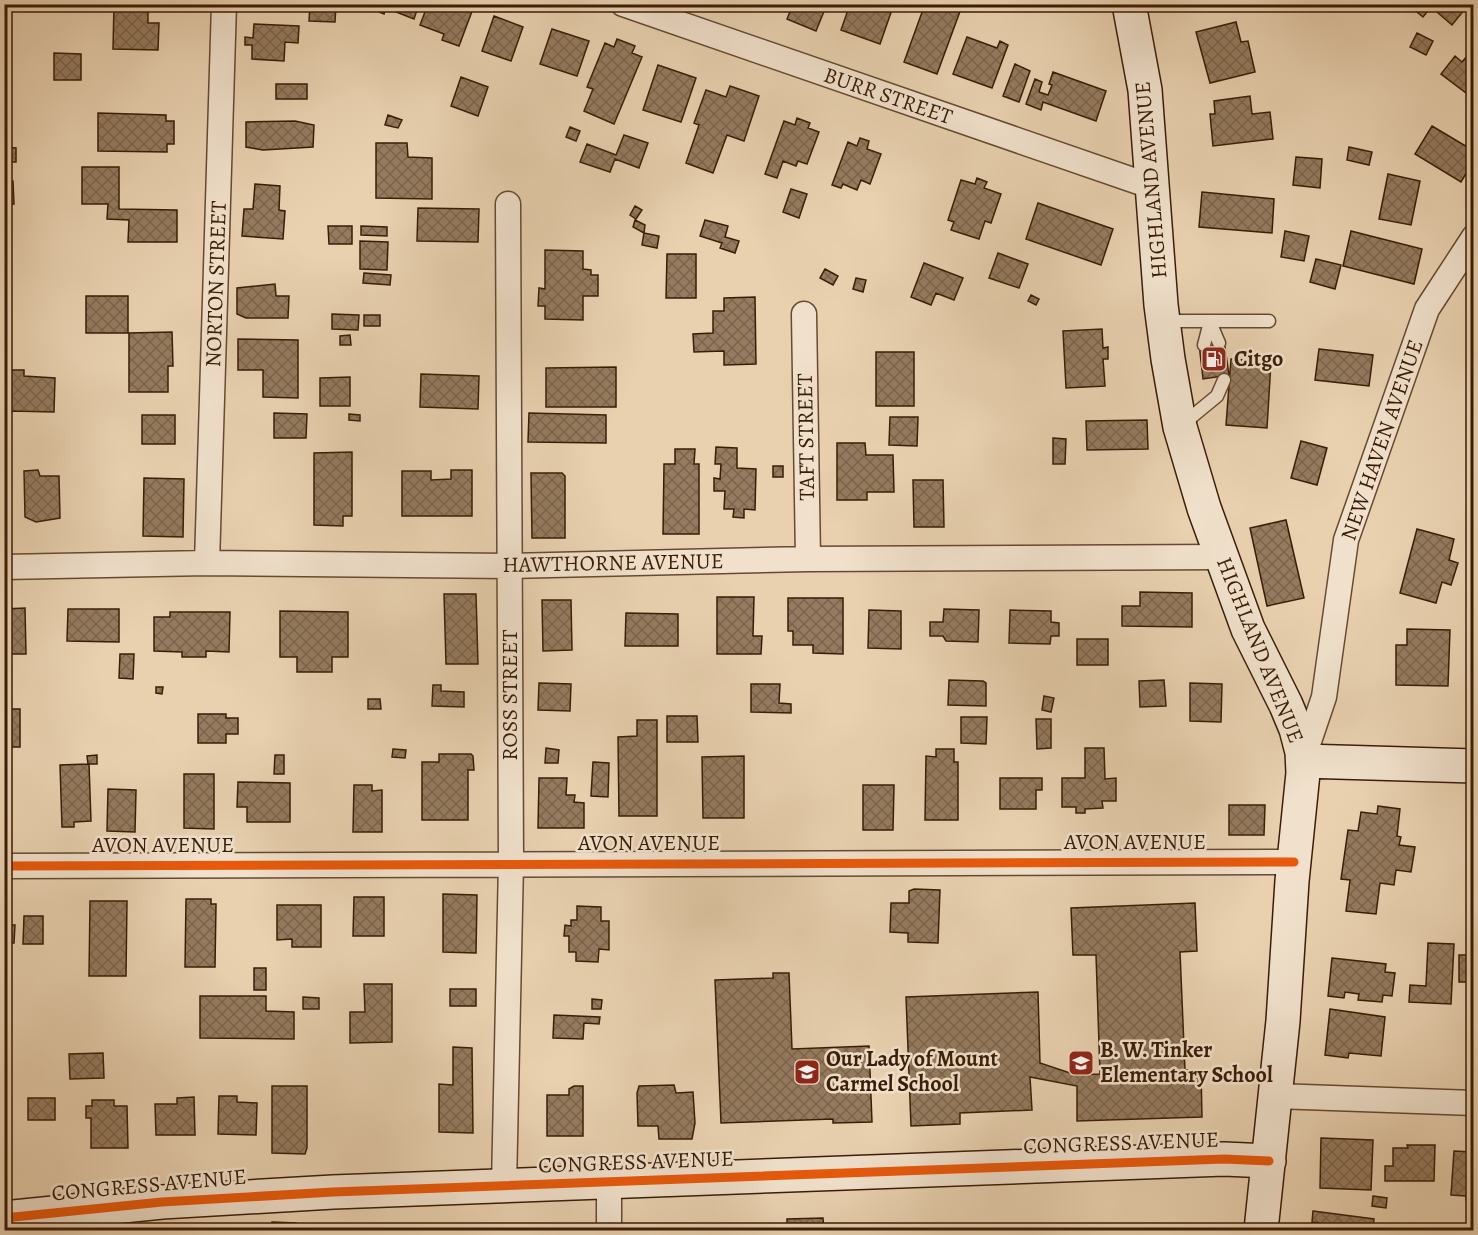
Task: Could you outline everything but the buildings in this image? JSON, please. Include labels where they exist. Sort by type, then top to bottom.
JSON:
[{"type":"street","name":"NORTON STREET","points":[[207,563],[224,4]]},
{"type":"street","name":"BURR STREET","points":[[623,4],[1153,187]]},
{"type":"street","name":"HIGHLAND AVENUE","points":[[1129,4],[1145,90],[1163,321],[1180,427],[1195,482],[1222,557],[1257,650],[1296,729],[1303,761],[1286,980],[1262,1230]]},
{"type":"street","name":"ROSS STREET","points":[[504,1186],[511,863],[508,204]]},
{"type":"street","name":"NEW HAVEN AVENUE","points":[[1303,761],[1324,697],[1346,540],[1427,309],[1473,237]]},
{"type":"street","name":"TAFT STREET","points":[[804,314],[808,559]]},
{"type":"street","name":"HAWTHORNE AVENUE","points":[[4,567],[207,563],[509,566],[808,559],[1222,557]]},
{"type":"street","points":[[1303,761],[1473,766]]},
{"type":"street","name":"AVON AVENUE","points":[[4,866],[1294,862]]},
{"type":"street","points":[[1275,1096],[1473,1103]]},
{"type":"street","name":"CONGRESS AVENUE","points":[[4,1218],[248,1196],[1224,1159],[1269,1161]]},
{"type":"street","points":[[609,1182],[609,1230]]},
{"type":"lane","points":[[1163,321],[1269,321]]},
{"type":"lane","points":[[1210,322],[1219,343]]},
{"type":"lane","points":[[1204,345],[1210,322]]},
{"type":"lane","points":[[1210,380],[1217,396]]},
{"type":"lane","points":[[1180,427],[1217,396],[1224,380]]},
{"type":"cycle path","points":[[4,866],[1294,862]]},
{"type":"cycle path","points":[[4,1218],[162,1202],[333,1192],[1224,1159],[1269,1161]]},
{"type":"place","name":"Citgo","points":[[1214,359]]},
{"type":"place","name":"B. W. Tinker Elementary School","points":[[1081,1063]]},
{"type":"place","name":"Our Lady of Mount Carmel School","points":[[807,1072]]}]
